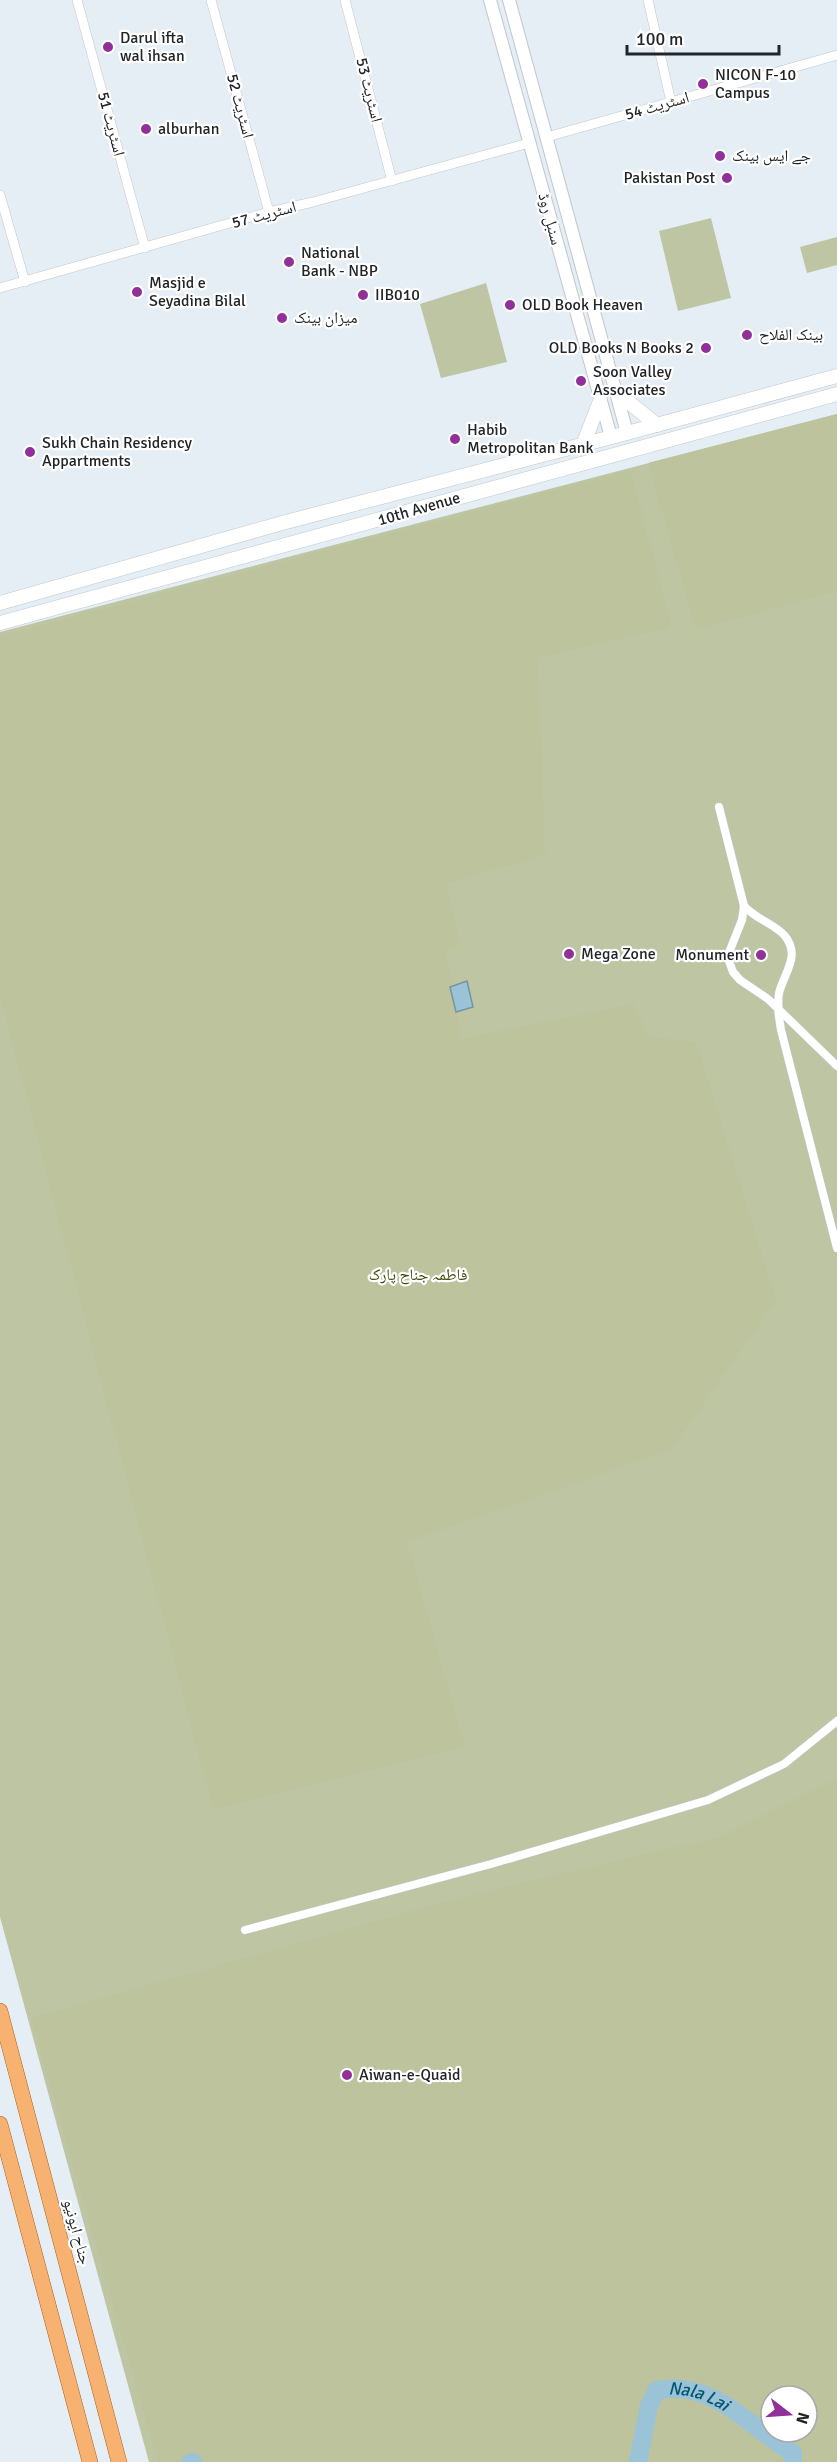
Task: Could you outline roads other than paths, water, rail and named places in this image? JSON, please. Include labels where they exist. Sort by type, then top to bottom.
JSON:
[{"type":"main road","name":"10th Avenue","points":[[0,603],[443,479],[627,434],[837,376]]},
{"type":"main road","points":[[817,381],[820,399]]},
{"type":"main road","points":[[616,392],[657,425]]},
{"type":"main road","name":"10th Avenue","points":[[0,623],[837,394]]},
{"type":"main road","points":[[583,445],[600,401]]},
{"type":"main road","points":[[130,567],[135,586]]},
{"type":"main road","name":"جناح ایونیو","points":[[0,2011],[119,2462]]},
{"type":"main road","points":[[0,2124],[90,2462]]},
{"type":"street","name":"اسٹریٹ 51","points":[[76,0],[145,248]]},
{"type":"street","name":"اسٹریٹ 52","points":[[211,0],[269,212]]},
{"type":"street","name":"اسٹریٹ 53","points":[[345,0],[392,181]]},
{"type":"street","name":"سنبل روڈ","points":[[490,0],[611,437]]},
{"type":"street","name":"سنبل روڈ","points":[[509,0],[627,434]]},
{"type":"street","points":[[648,0],[671,102]]},
{"type":"street","name":"اسٹریٹ 54","points":[[547,136],[837,55]]},
{"type":"street","name":"اسٹریٹ 57","points":[[0,288],[269,212],[529,143]]},
{"type":"street","points":[[0,195],[25,282]]},
{"type":"street","points":[[719,807],[744,906],[742,920],[730,950],[729,961],[733,972],[740,980],[764,996],[837,1066]]},
{"type":"street","points":[[744,906],[755,917],[779,930],[791,946],[791,966],[780,992],[778,1010],[797,1098],[837,1248]]},
{"type":"street","points":[[244,1930],[491,1864],[708,1800],[784,1764],[837,1721]]},
{"type":"water","points":[[467,981],[473,1007],[456,1012],[450,987]]},
{"type":"waterway","name":"Nala Lai","points":[[638,2462],[649,2406],[657,2390],[678,2389],[697,2392],[730,2408],[793,2453],[793,2462]]},
{"type":"place","name":"Darul ifta wal ihsan","points":[[108,47]]},
{"type":"place","name":"NICON F-10 Campus","points":[[703,84]]},
{"type":"place","name":"alburhan","points":[[146,129]]},
{"type":"place","name":"جے ایس بینک","points":[[720,156]]},
{"type":"place","name":"Pakistan Post","points":[[727,178]]},
{"type":"place","name":"National Bank - NBP","points":[[289,262]]},
{"type":"place","name":"Masjid e Seyadina Bilal","points":[[137,292]]},
{"type":"place","name":"IIB010","points":[[363,295]]},
{"type":"place","name":"OLD Book Heaven","points":[[510,305]]},
{"type":"place","name":"میزان بینک","points":[[282,318]]},
{"type":"place","name":"بینک الفلاح","points":[[747,335]]},
{"type":"place","name":"OLD Books N Books 2","points":[[706,348]]},
{"type":"place","name":"Soon Valley Associates","points":[[581,381]]},
{"type":"place","name":"Habib Metropolitan Bank","points":[[455,439]]},
{"type":"place","name":"Sukh Chain Residency Appartments","points":[[30,452]]},
{"type":"place","name":"Mega Zone","points":[[569,954]]},
{"type":"place","name":"Monument","points":[[761,955]]},
{"type":"place","name":"Aiwan-e-Quaid","points":[[347,2075]]},
{"type":"park label","name":"فاطمہ جناح پارک","points":[[418,1275]]}]
